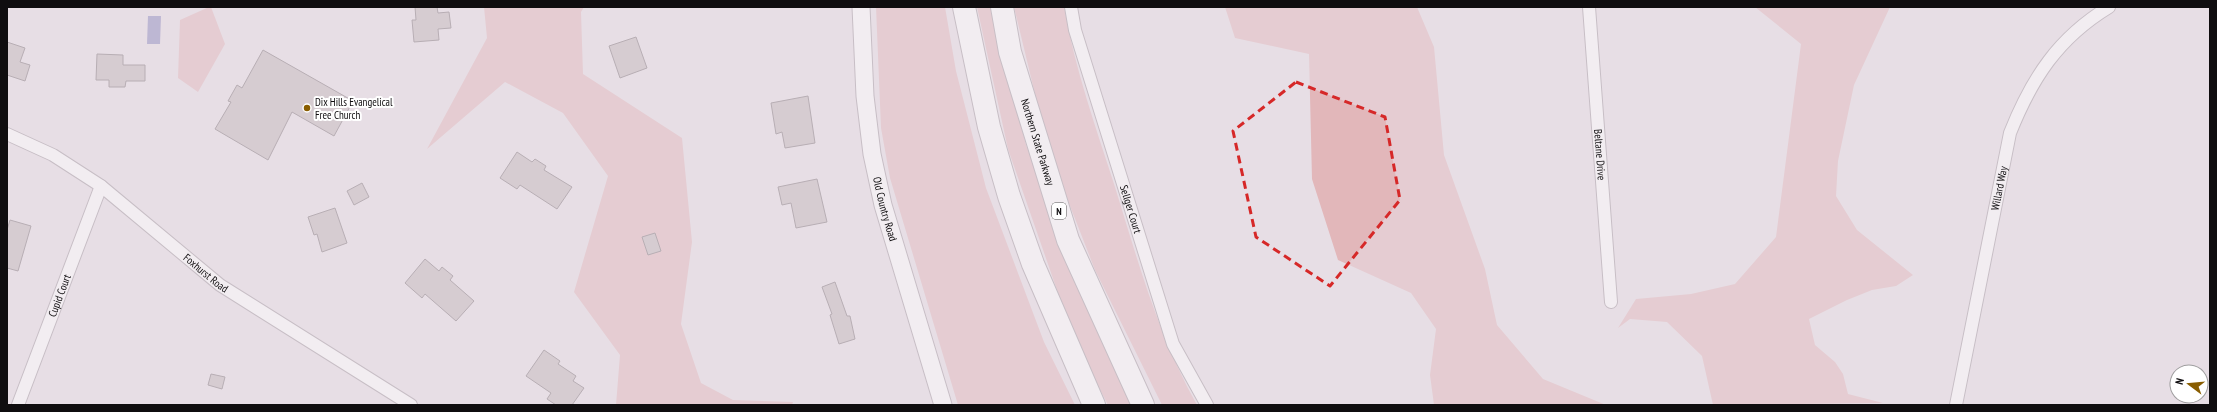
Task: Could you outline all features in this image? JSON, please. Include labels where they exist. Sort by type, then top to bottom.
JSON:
[{"type":"highway","points":[[964,7],[989,128],[1009,196],[1033,264],[1094,405]]},
{"type":"highway","name":"Northern State Parkway","points":[[1002,7],[1010,52],[1068,240],[1143,405]]},
{"type":"main road","name":"Old Country Road","points":[[861,7],[865,96],[872,154],[883,205],[943,405]]},
{"type":"street","name":"Sellger Court","points":[[1071,7],[1075,30],[1173,344],[1207,405]]},
{"type":"street","name":"Beltane Drive","points":[[1589,7],[1611,302]]},
{"type":"street","name":"Willard Way","points":[[1956,405],[2010,133],[2024,98],[2041,70],[2063,43],[2087,20],[2109,7]]},
{"type":"street","name":"Foxhurst Road","points":[[7,134],[53,155],[101,186],[220,285],[411,405]]},
{"type":"street","name":"Cupid Court","points":[[18,405],[101,186]]},
{"type":"highlighted area","points":[[1296,82],[1385,117],[1400,200],[1330,286],[1256,237],[1233,131]]},
{"type":"shaded area","points":[[211,7],[225,44],[198,92],[178,78],[180,20]]},
{"type":"shaded area","points":[[484,7],[584,7],[581,12],[583,74],[682,138],[692,242],[681,324],[701,383],[733,400],[793,402],[792,405],[616,405],[620,355],[574,292],[608,176],[563,113],[505,82],[427,149],[487,38]]},
{"type":"shaded area","points":[[876,7],[945,7],[956,71],[986,188],[1044,342],[1075,405],[958,405],[890,178],[881,128]]},
{"type":"shaded area","points":[[977,7],[992,7],[1026,145],[1097,330],[1135,405],[1108,405],[1074,339],[1008,149]]},
{"type":"shaded area","points":[[1014,7],[1064,7],[1086,98],[1150,299],[1171,353],[1197,405],[1162,405],[1095,270],[1049,152]]},
{"type":"shaded area","points":[[1225,7],[1417,7],[1434,47],[1444,155],[1485,269],[1497,325],[1543,379],[1606,405],[1434,405],[1430,375],[1436,329],[1411,293],[1338,260],[1312,179],[1309,54],[1235,38]]},
{"type":"shaded area","points":[[1755,7],[1890,7],[1854,85],[1838,161],[1836,196],[1857,230],[1913,275],[1896,286],[1872,290],[1847,300],[1809,319],[1815,345],[1835,362],[1843,374],[1848,394],[1883,403],[1713,405],[1702,356],[1667,322],[1630,319],[1618,328],[1636,299],[1691,294],[1735,284],[1776,237],[1801,44]]},
{"type":"shaded area","points":[[148,16],[161,16],[160,44],[147,44]]},
{"type":"building","points":[[415,7],[437,7],[438,13],[449,12],[451,28],[438,29],[439,40],[414,42],[412,20],[416,20]]},
{"type":"building","points":[[636,37],[647,68],[620,78],[609,46]]},
{"type":"building","points":[[7,42],[25,48],[20,62],[30,65],[25,81],[7,75]]},
{"type":"building","name":"Dix Hills Evangelical Free Church","points":[[263,50],[353,101],[334,136],[292,112],[268,160],[215,129],[231,102],[228,101],[237,85],[242,88]]},
{"type":"building","points":[[97,54],[123,55],[123,65],[145,65],[145,81],[126,81],[125,87],[109,87],[109,80],[96,80]]},
{"type":"building","points":[[808,96],[815,143],[785,148],[782,132],[776,134],[771,103]]},
{"type":"building","points":[[517,152],[532,162],[535,159],[546,166],[544,170],[572,187],[557,209],[520,185],[517,189],[500,178]]},
{"type":"building","points":[[817,179],[827,222],[796,228],[791,203],[782,205],[778,187]]},
{"type":"building","points":[[362,183],[369,197],[354,205],[347,191]]},
{"type":"building","points":[[335,208],[347,243],[322,252],[317,234],[314,235],[308,217]]},
{"type":"building","points":[[10,220],[31,226],[18,271],[7,268],[7,230]]},
{"type":"building","points":[[655,233],[661,251],[648,255],[642,237]]},
{"type":"building","points":[[425,259],[439,271],[442,267],[453,276],[450,280],[474,301],[456,321],[425,294],[422,298],[405,283]]},
{"type":"building","points":[[835,282],[847,316],[850,316],[855,339],[839,344],[830,315],[832,314],[822,287]]},
{"type":"building","points":[[544,350],[560,361],[558,364],[576,376],[573,381],[584,388],[572,405],[556,405],[547,399],[551,393],[526,376]]},
{"type":"building","points":[[211,374],[225,377],[222,389],[208,385]]},
{"type":"place","name":"Dix Hills Evangelical Free Church","points":[[307,108]]}]
